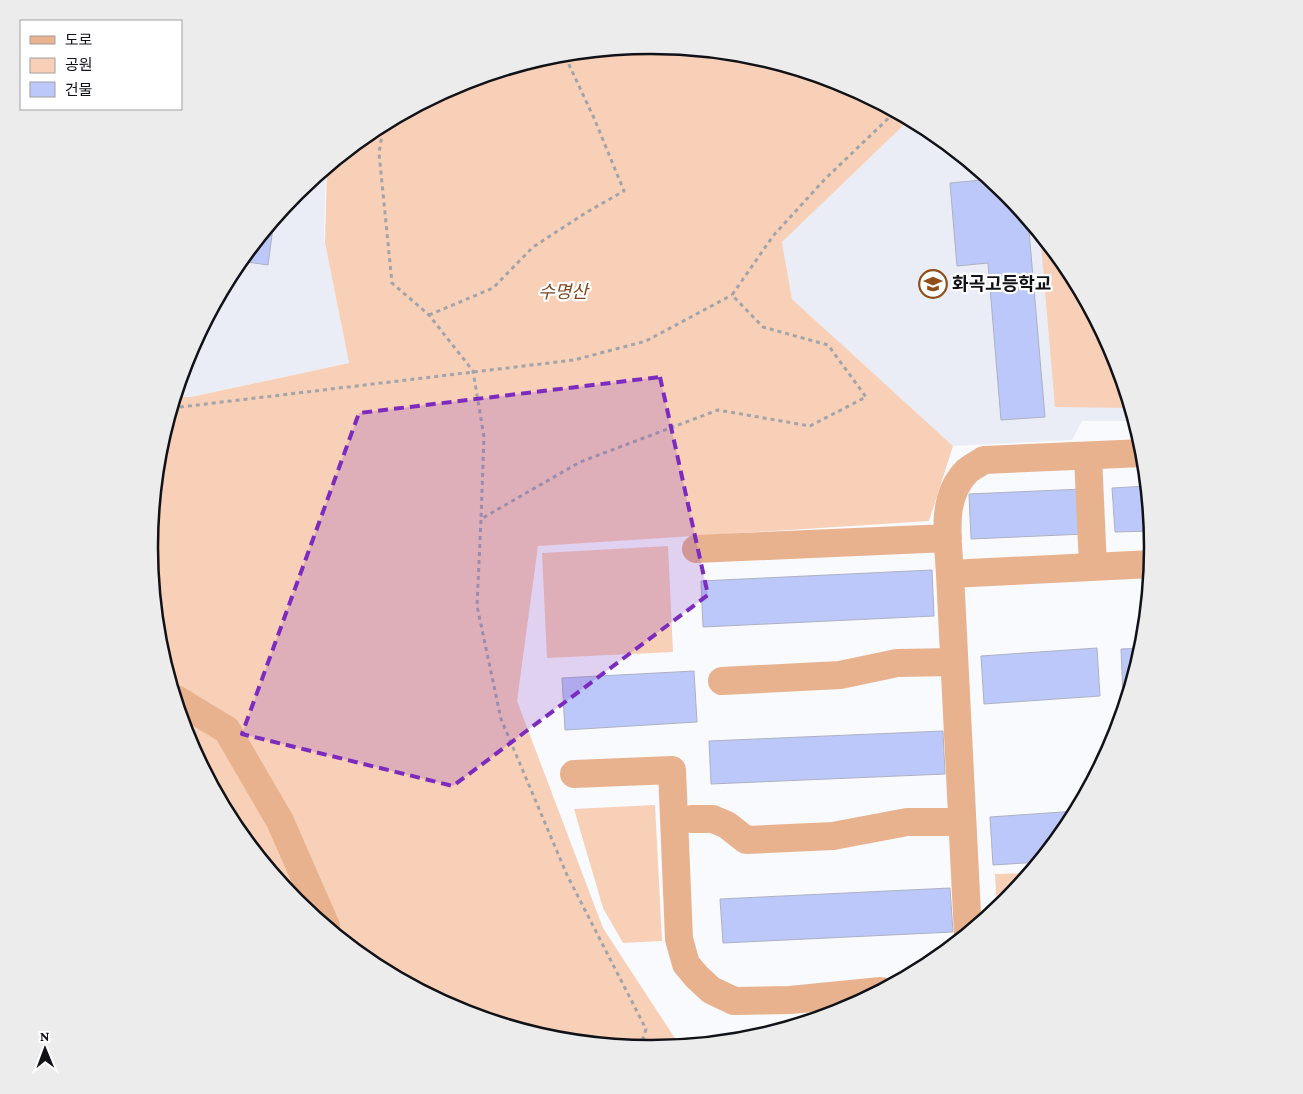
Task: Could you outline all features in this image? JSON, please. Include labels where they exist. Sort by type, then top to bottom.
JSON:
[{"type":"lane","points":[[968,926],[948,508],[956,486],[968,470],[984,460],[1135,453]]},
{"type":"lane","points":[[1088,456],[1093,567]]},
{"type":"lane","points":[[696,549],[948,538]]},
{"type":"lane","points":[[950,574],[1144,564]]},
{"type":"lane","points":[[722,681],[840,675],[897,664],[954,662]]},
{"type":"lane","points":[[183,703],[227,730],[280,821],[320,912]]},
{"type":"lane","points":[[574,774],[672,770],[679,939],[686,964],[711,990],[734,1001],[790,1000],[862,993]]},
{"type":"lane","points":[[692,819],[713,818],[727,825],[746,840],[832,836],[906,822],[962,822]]},
{"type":"path","points":[[429,315],[493,288],[533,247],[587,212],[624,192],[594,118],[567,61]]},
{"type":"path","points":[[178,407],[574,360],[646,341],[732,295],[773,236],[825,180],[891,116]]},
{"type":"path","points":[[382,134],[379,153],[392,283],[429,315],[473,371],[484,437],[476,606],[502,719],[567,875],[646,1029],[643,1040]]},
{"type":"path","points":[[481,519],[580,462],[718,410],[810,426],[866,397],[828,345],[762,327],[732,295]]},
{"type":"highlighted area","points":[[660,377],[708,595],[453,786],[242,734],[359,413]]},
{"type":"shaded area","name":"화곡고등학교","points":[[905,124],[926,137],[977,176],[1000,198],[1043,247],[1079,300],[1094,329],[1119,388],[1128,421],[1082,421],[1072,440],[953,446],[792,299],[782,242]]},
{"type":"shaded area","points":[[326,176],[324,238],[349,363],[191,397],[181,397],[196,358],[224,300],[260,247],[303,198]]},
{"type":"green space","name":"수명산","points":[[652,54],[716,58],[748,63],[810,80],[840,91],[905,124],[782,242],[792,299],[953,446],[929,521],[538,546],[517,701],[603,928],[676,1039],[619,1039],[587,1036],[555,1031],[524,1023],[463,1003],[433,989],[377,957],[326,918],[303,896],[260,847],[224,794],[196,736],[184,706],[175,675],[162,611],[159,579],[159,515],[162,483],[175,419],[181,397],[191,397],[349,363],[325,243],[327,175],[351,156],[405,120],[463,91],[493,80],[555,63],[619,55]]},
{"type":"green space","points":[[1041,245],[1079,300],[1094,329],[1119,388],[1125,408],[1055,407]]},
{"type":"green space","points":[[668,546],[673,652],[547,658],[542,553]]},
{"type":"green space","points":[[655,805],[662,941],[623,943],[603,908],[574,809]]},
{"type":"green space","points":[[1021,873],[996,899],[995,874]]},
{"type":"building","name":"화곡고등학교","points":[[981,180],[1029,230],[1045,417],[1001,420],[988,263],[957,266],[950,183]]},
{"type":"building","points":[[272,232],[268,265],[249,262]]},
{"type":"building","points":[[1141,486],[1145,531],[1115,532],[1112,488]]},
{"type":"building","points":[[1083,489],[1085,534],[971,539],[969,494]]},
{"type":"building","points":[[932,570],[934,616],[703,627],[701,581]]},
{"type":"building","points":[[1097,648],[1100,696],[984,704],[981,656]]},
{"type":"building","points":[[1134,648],[1123,693],[1121,649]]},
{"type":"building","points":[[694,671],[697,722],[565,730],[562,678]]},
{"type":"building","points":[[943,731],[945,774],[711,784],[709,741]]},
{"type":"building","points":[[1068,812],[1030,863],[993,865],[990,817]]},
{"type":"building","points":[[950,888],[953,932],[723,943],[720,899]]},
{"type":"place","name":"화곡고등학교","points":[[933,284]]}]
